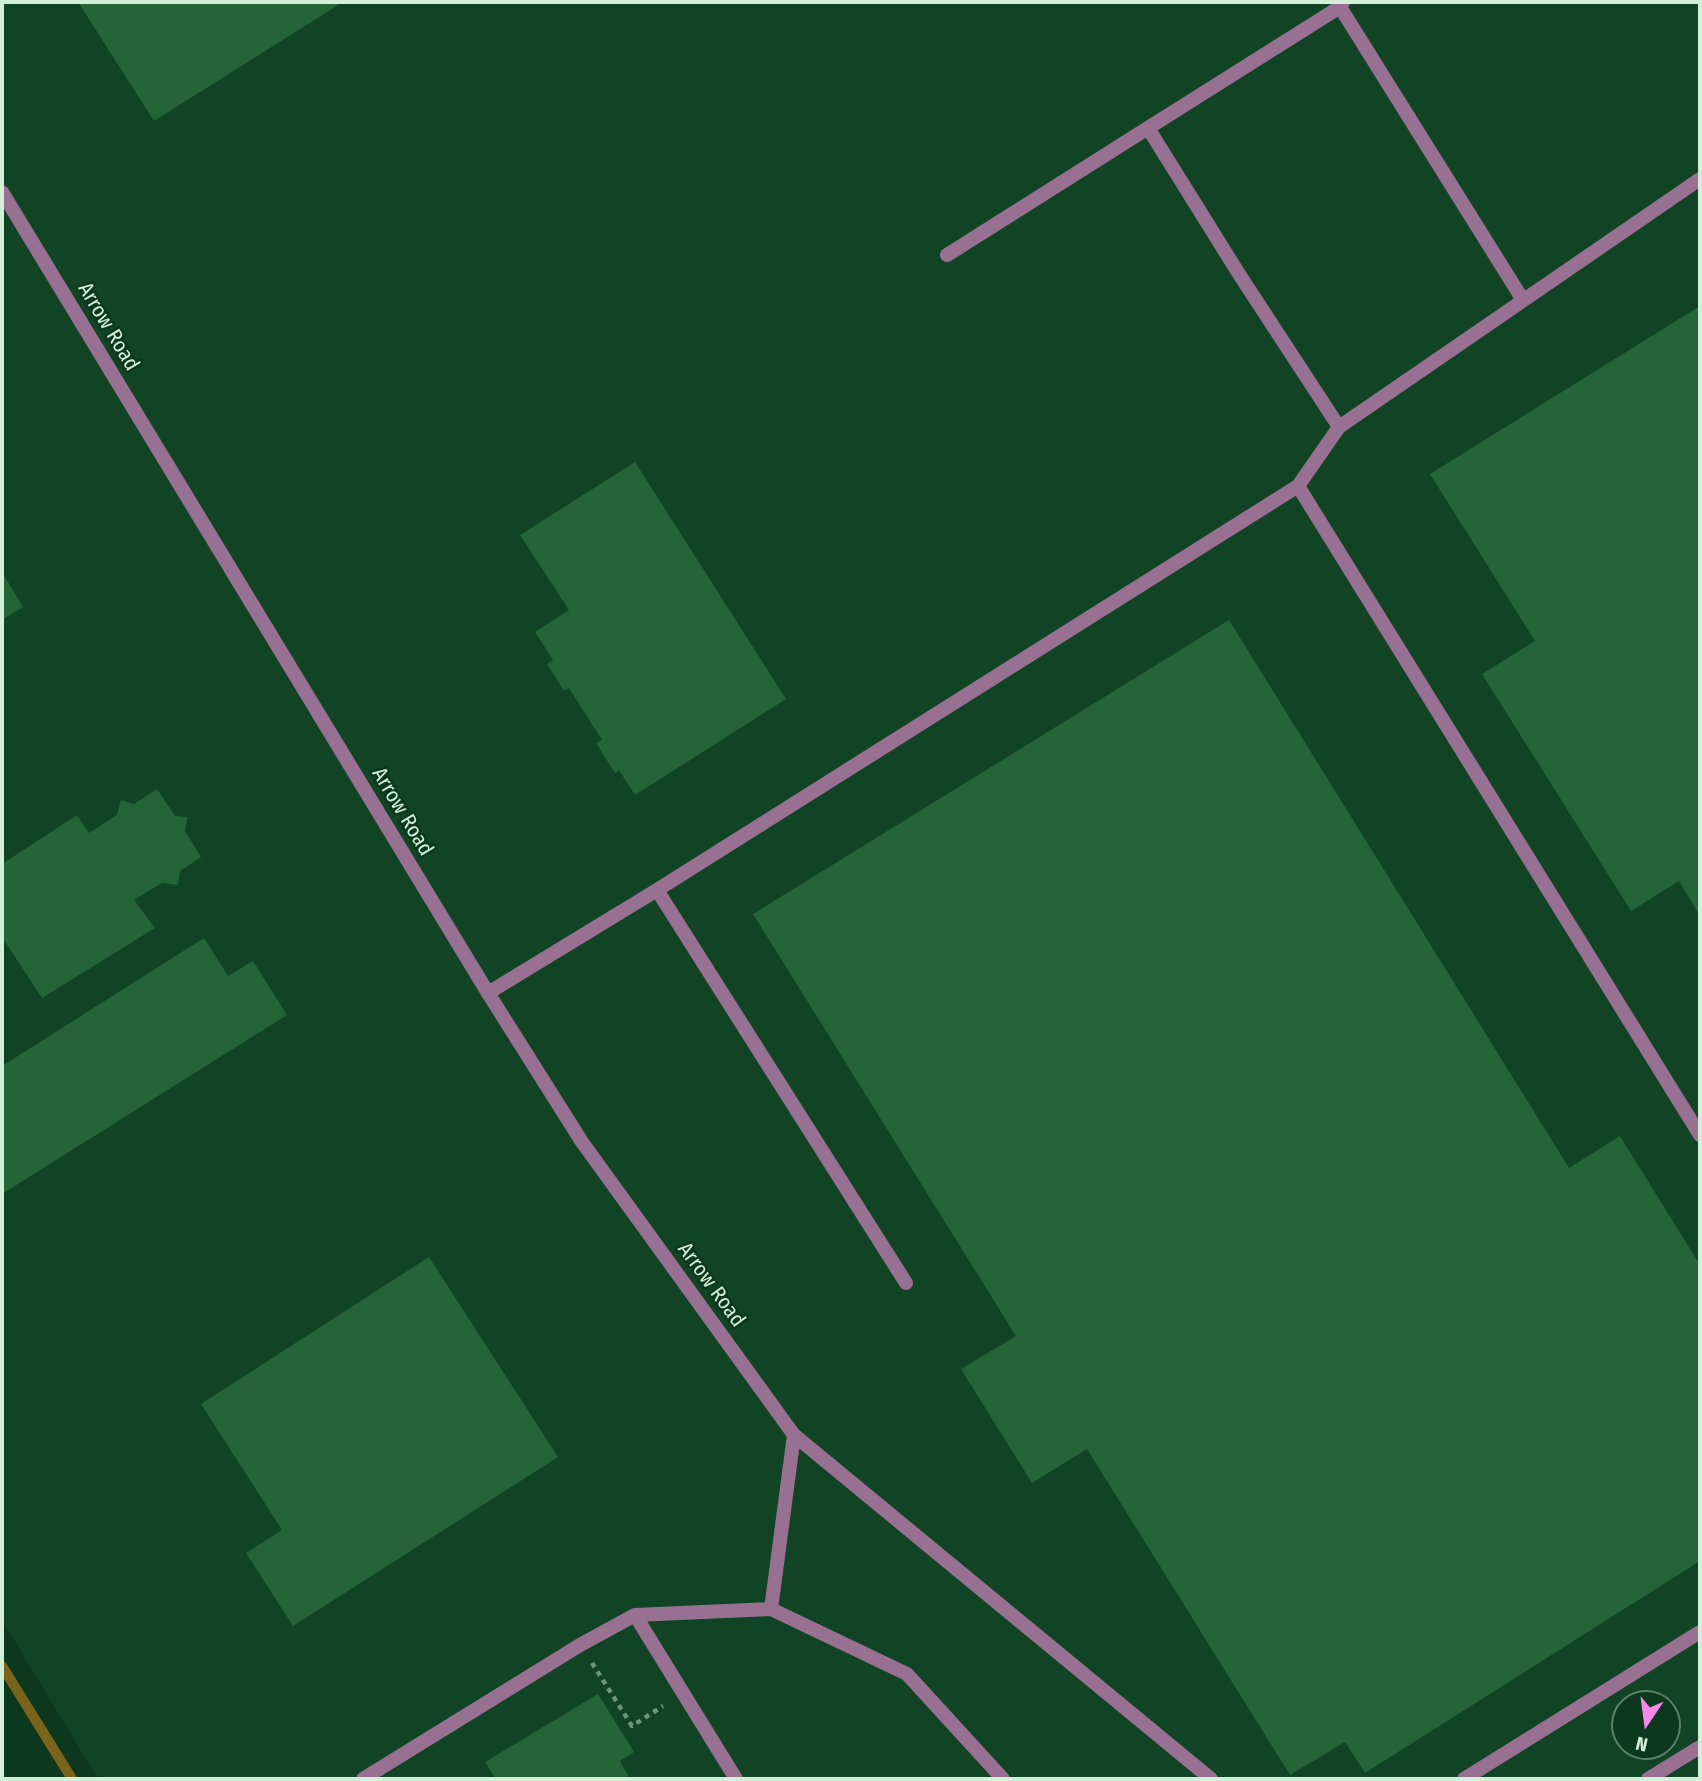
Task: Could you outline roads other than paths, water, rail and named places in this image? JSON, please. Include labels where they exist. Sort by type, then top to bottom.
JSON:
[{"type":"street","points":[[947,255],[1342,4],[1523,300]]},
{"type":"street","points":[[1148,128],[1339,427]]},
{"type":"street","points":[[488,993],[657,890],[1298,486],[1339,427],[1700,179]]},
{"type":"street","name":"Arrow Road","points":[[2,192],[488,993],[582,1142],[794,1435],[1210,1779]]},
{"type":"street","points":[[1298,486],[1700,1135]]},
{"type":"street","points":[[657,890],[906,1283]]},
{"type":"street","points":[[771,1609],[794,1435]]},
{"type":"street","points":[[363,1779],[580,1645],[635,1615],[771,1609],[907,1674],[1003,1779]]},
{"type":"street","points":[[635,1615],[736,1779]]},
{"type":"street","points":[[1464,1779],[1700,1632]]},
{"type":"street","points":[[1648,1779],[1700,1748]]},
{"type":"waterway","points":[[2,1666],[72,1779]]}]
